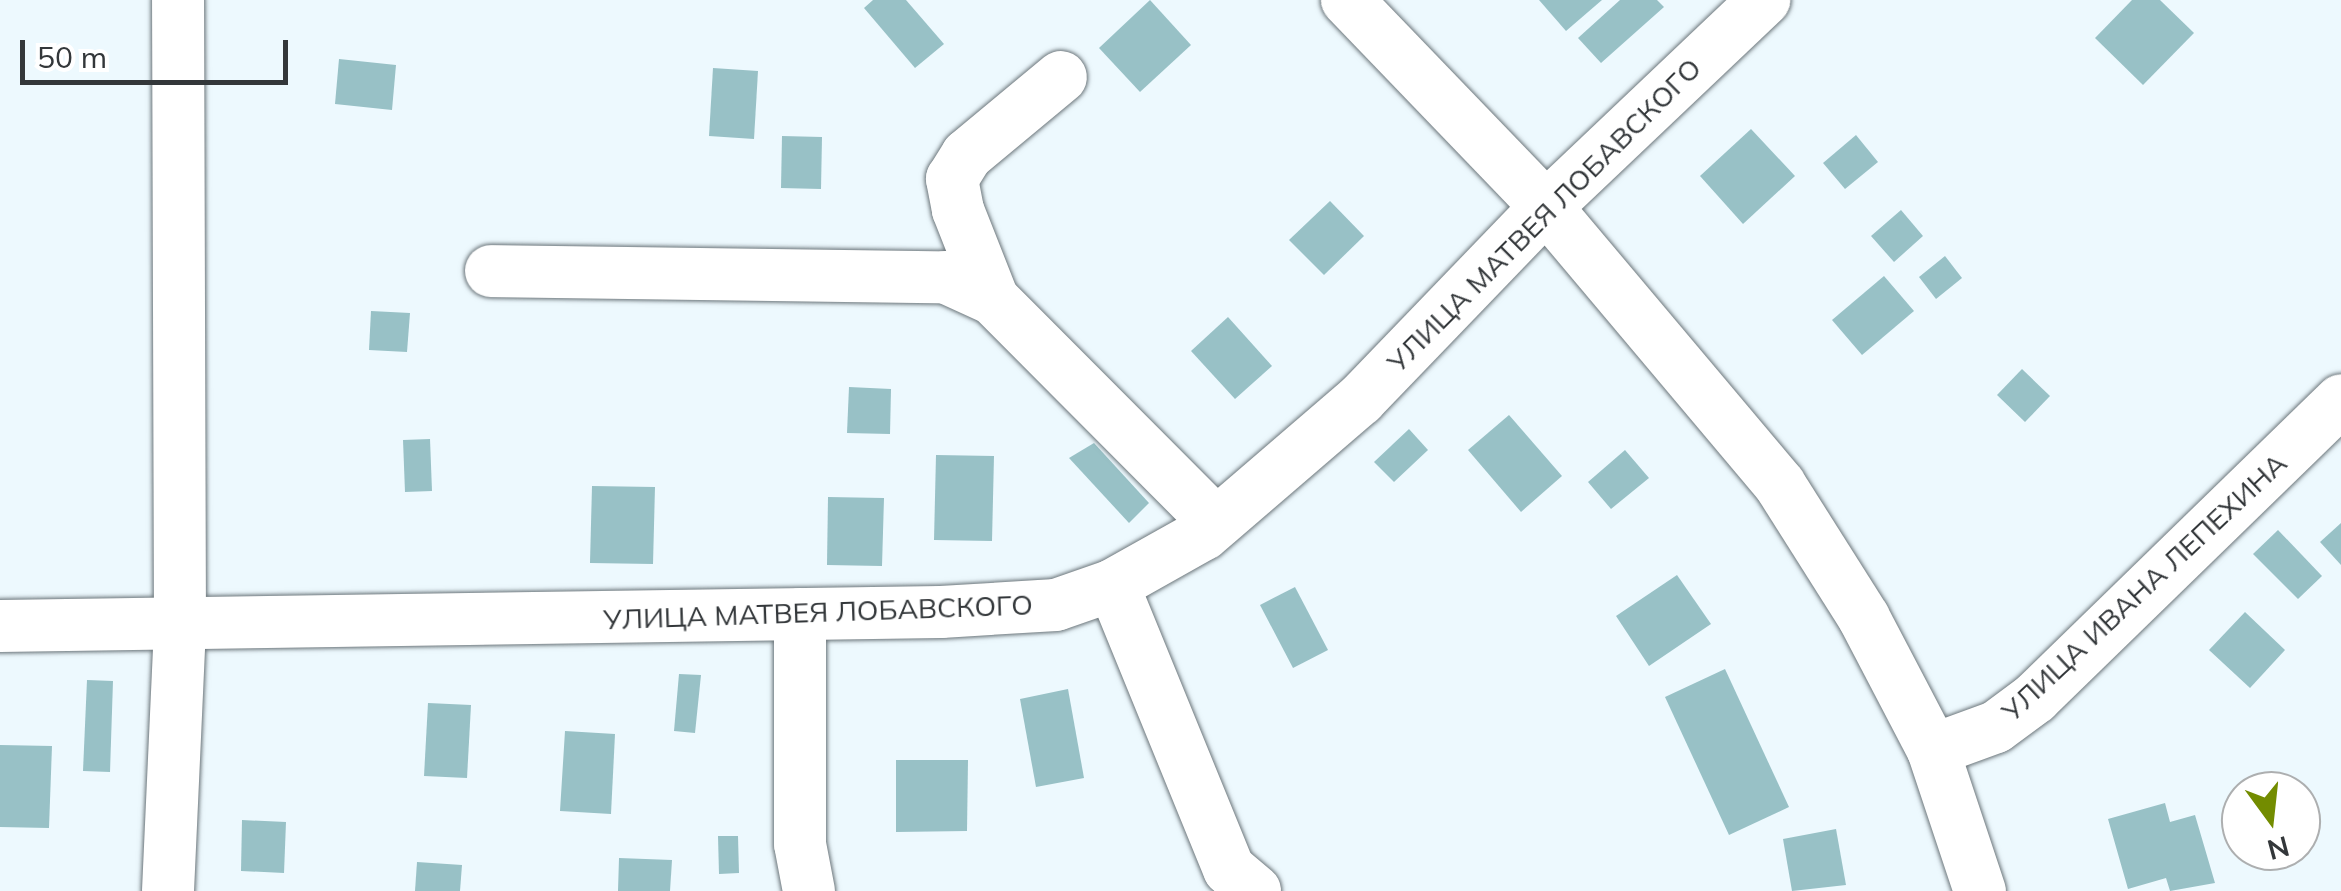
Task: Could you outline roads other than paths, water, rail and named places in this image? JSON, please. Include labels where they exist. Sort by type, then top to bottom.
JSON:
[{"type":"street","points":[[168,891],[180,625],[178,0]]},
{"type":"street","points":[[1347,0],[1546,207],[1780,486],[1864,618],[1933,750],[1980,891]]},
{"type":"street","name":"УЛИЦА МАТВЕЯ ЛОБАВСКОГО","points":[[0,626],[800,614],[1056,605],[1113,585],[1216,523],[1360,400],[1546,207],[1764,0]]},
{"type":"street","points":[[993,299],[958,210],[952,179],[967,156],[1061,77]]},
{"type":"street","points":[[491,271],[944,277],[993,299],[1216,523]]},
{"type":"street","name":"УЛИЦА ИВАНА ЛЕПЕХИНА","points":[[1933,750],[1996,727],[2035,698],[2341,400]]},
{"type":"street","points":[[1113,585],[1229,868],[1254,891]]},
{"type":"street","points":[[800,614],[800,844],[809,891]]}]
